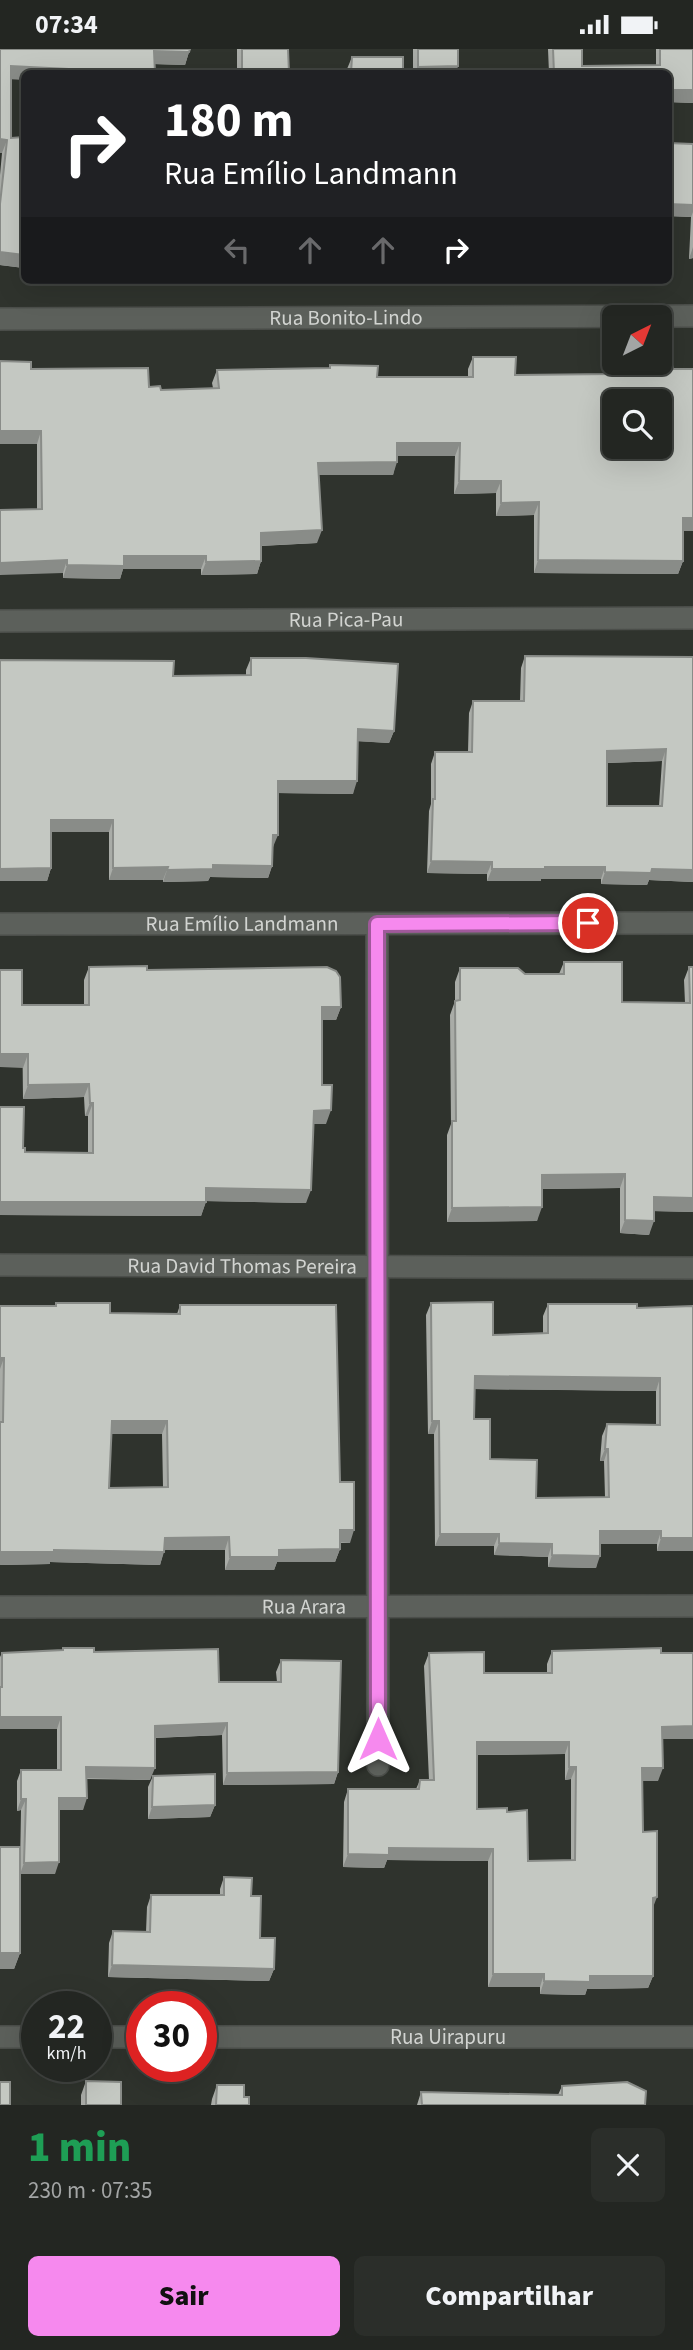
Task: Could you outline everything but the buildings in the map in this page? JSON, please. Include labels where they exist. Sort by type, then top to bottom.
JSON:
[{"type":"street","name":"Rua Bonito-Lindo","points":[[0,319],[693,316]]},
{"type":"street","name":"Rua Pica-Pau","points":[[0,621],[693,618]]},
{"type":"street","name":"Rua Emílio Landmann","points":[[0,924],[693,923]]},
{"type":"street","points":[[377,924],[378,1765]]},
{"type":"street","name":"Rua David Thomas Pereira","points":[[0,1265],[693,1268]]},
{"type":"street","name":"Rua Arara","points":[[0,1607],[693,1606]]},
{"type":"street","name":"Rua Uirapuru","points":[[217,2037],[693,2037]]},
{"type":"street","points":[[0,2038],[21,2038]]},
{"type":"route","points":[[378,1739],[377,924],[588,923]]}]
